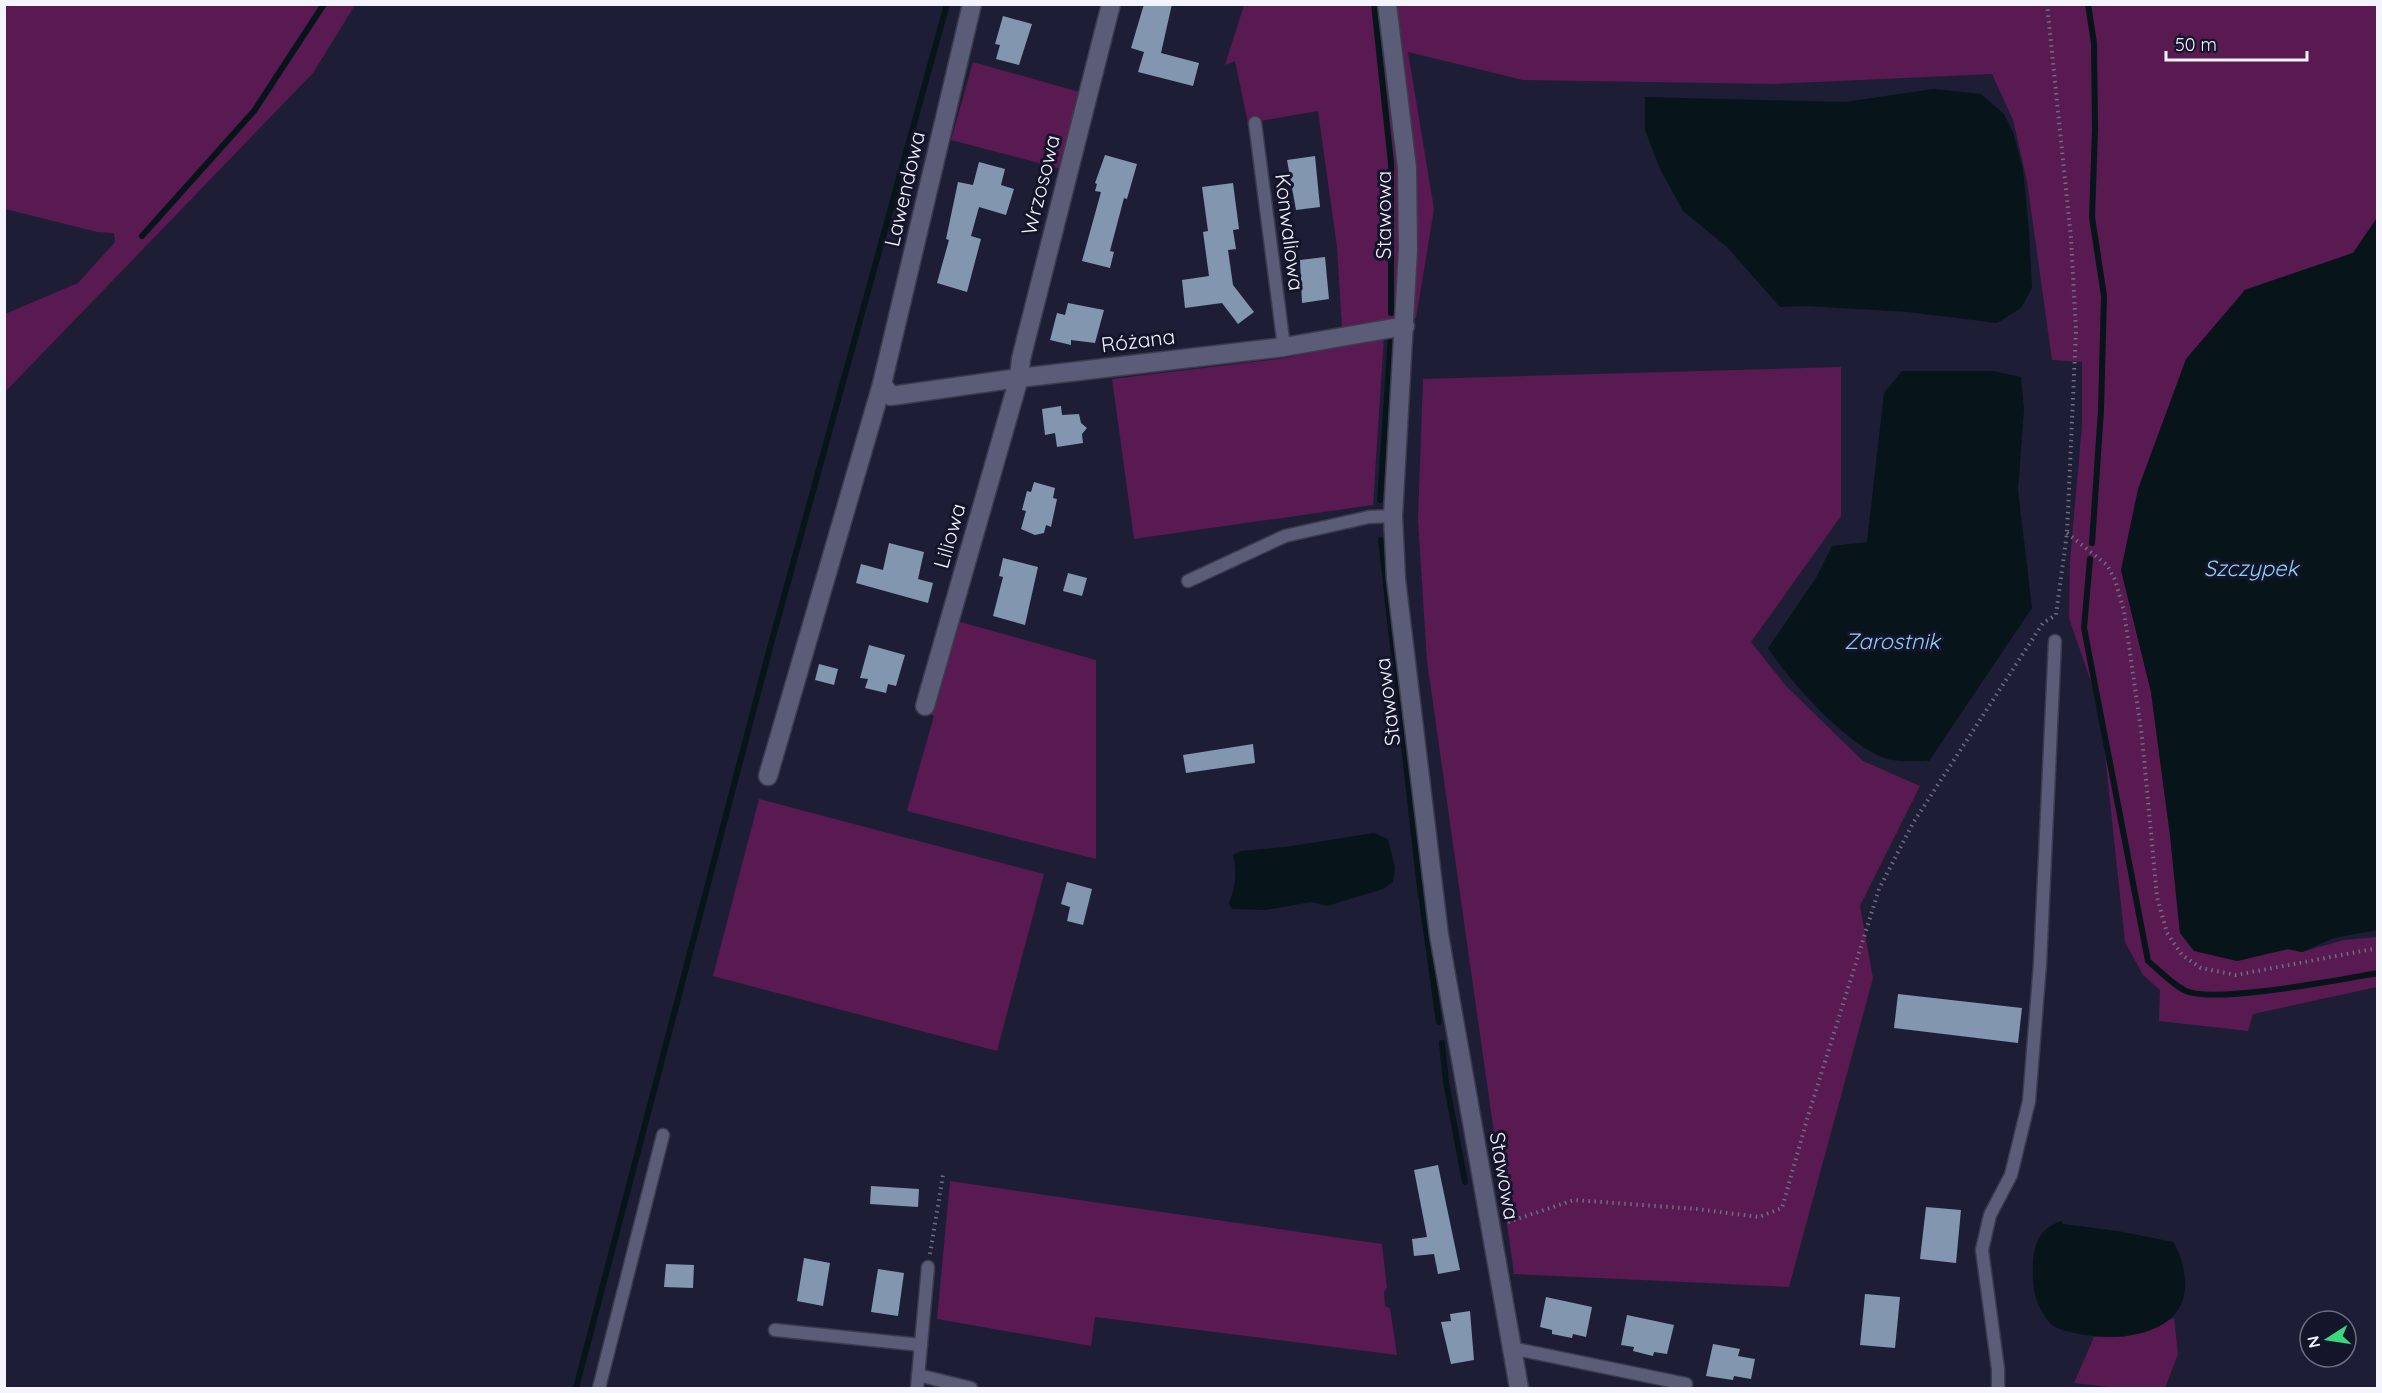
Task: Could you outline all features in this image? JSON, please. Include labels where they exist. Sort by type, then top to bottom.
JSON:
[{"type":"street","name":"Lawendowa","points":[[768,776],[882,384],[972,4]]},
{"type":"street","name":"Wrzosowa","points":[[1019,378],[1021,359],[1111,4]]},
{"type":"street","name":"Stawowa","points":[[1387,4],[1407,168],[1408,249],[1405,326],[1393,516],[1396,579],[1439,935],[1519,1389]]},
{"type":"street","name":"Różana","points":[[882,384],[891,396],[1019,378],[1284,347],[1405,326]]},
{"type":"street","name":"Liliowa","points":[[926,706],[1019,378]]},
{"type":"lane","name":"Konwaliowa","points":[[1255,123],[1284,347]]},
{"type":"lane","points":[[1188,581],[1285,536],[1369,517],[1393,516]]},
{"type":"lane","points":[[1998,1389],[1998,1369],[1982,1250],[1990,1215],[2011,1175],[2029,1101],[2040,964],[2055,641]]},
{"type":"lane","points":[[599,1389],[663,1136]]},
{"type":"lane","points":[[917,1389],[928,1267]]},
{"type":"lane","points":[[776,1330],[921,1345]]},
{"type":"lane","points":[[1511,1348],[1686,1384]]},
{"type":"lane","points":[[918,1375],[971,1389]]},
{"type":"path","points":[[1490,1228],[1574,1200],[1696,1209],[1759,1217],[1782,1209],[1808,1116],[1879,889],[1920,813],[2043,623],[2056,615],[2067,533],[2076,331],[2071,238],[2048,4]]},
{"type":"path","points":[[2067,533],[2107,565],[2121,601],[2142,737],[2157,897],[2167,933],[2182,955],[2201,968],[2236,975],[2378,948]]},
{"type":"path","points":[[928,1267],[943,1175]]},
{"type":"shaded area","points":[[5,4],[355,5],[313,73],[5,392],[5,314],[78,283],[115,242],[114,233],[97,232],[5,209]]},
{"type":"shaded area","points":[[1244,5],[2377,5],[2377,218],[2353,253],[2244,290],[2121,570],[2151,692],[2180,933],[2237,961],[2288,949],[2302,952],[2344,940],[2377,937],[2377,987],[2253,1014],[2248,1031],[2159,1021],[2160,990],[2143,975],[2125,942],[2100,708],[2069,618],[2070,561],[2082,425],[2082,362],[2052,360],[2027,181],[2013,120],[1992,74],[1772,84],[1523,80],[1408,52],[1434,209],[1416,318],[1342,328],[1337,247],[1318,111],[1248,123],[1235,61],[1225,65]]},
{"type":"shaded area","points":[[973,62],[1083,93],[1062,169],[951,140]]},
{"type":"shaded area","points":[[1384,336],[1373,505],[1134,539],[1112,379],[1286,358]]},
{"type":"shaded area","points":[[1841,367],[1841,516],[1751,642],[1786,686],[1863,761],[1920,786],[1860,906],[1873,978],[1789,1287],[1514,1274],[1427,661],[1418,520],[1423,379]]},
{"type":"shaded area","points":[[957,621],[1096,660],[1096,859],[907,811],[934,716],[930,714]]},
{"type":"shaded area","points":[[759,799],[1044,874],[997,1051],[713,976]]},
{"type":"shaded area","points":[[950,1181],[1382,1244],[1387,1288],[1384,1292],[1385,1306],[1390,1308],[1397,1355],[1095,1317],[1091,1346],[937,1319]]},
{"type":"shaded area","points":[[2174,1318],[2178,1354],[2165,1388],[2117,1388],[2074,1383],[2094,1337],[2124,1337]]},
{"type":"water","points":[[1933,89],[1981,94],[2004,114],[2013,132],[2023,170],[2032,288],[2021,308],[1997,323],[1908,312],[1805,306],[1780,307],[1727,247],[1683,211],[1660,169],[1645,130],[1645,97],[1845,102]]},
{"type":"water","name":"Szczypek","points":[[2377,218],[2377,930],[2334,938],[2302,952],[2288,949],[2237,961],[2194,951],[2180,933],[2151,692],[2121,570],[2138,489],[2186,359],[2245,290],[2353,253]]},
{"type":"water","name":"Zarostnik","points":[[1902,371],[1993,371],[2021,377],[2024,410],[2018,490],[2032,608],[1929,761],[1892,760],[1876,755],[1859,744],[1823,714],[1768,648],[1816,578],[1832,546],[1867,542],[1884,393]]},
{"type":"water","points":[[1374,833],[1388,839],[1395,867],[1393,882],[1383,889],[1327,906],[1311,902],[1265,910],[1232,909],[1229,903],[1235,879],[1233,855],[1241,851],[1285,847]]},
{"type":"water","points":[[2061,1221],[2063,1224],[2118,1231],[2173,1242],[2182,1261],[2185,1281],[2183,1299],[2175,1313],[2164,1324],[2149,1331],[2114,1337],[2080,1334],[2060,1329],[2050,1323],[2037,1302],[2033,1263],[2035,1248],[2040,1236],[2048,1228]]},
{"type":"building","points":[[1144,4],[1172,4],[1161,53],[1199,63],[1193,86],[1138,72],[1144,52],[1131,48]]},
{"type":"building","points":[[1003,16],[1032,24],[1019,65],[996,59],[1000,45],[995,44]]},
{"type":"building","points":[[1105,155],[1137,164],[1127,199],[1124,198],[1110,251],[1114,252],[1110,268],[1082,261],[1101,192],[1095,191],[1097,184],[1095,183]]},
{"type":"building","points":[[1315,156],[1320,207],[1296,210],[1287,160]]},
{"type":"building","points":[[979,162],[1005,169],[1001,185],[1014,189],[1006,215],[979,207],[971,236],[981,239],[967,292],[937,283],[949,240],[946,239],[958,182],[973,185]]},
{"type":"building","points":[[1233,183],[1239,229],[1233,230],[1236,249],[1228,250],[1233,285],[1254,312],[1238,324],[1222,303],[1185,308],[1182,280],[1209,276],[1203,232],[1208,231],[1202,187]]},
{"type":"building","points":[[1325,257],[1329,299],[1302,303],[1300,260]]},
{"type":"building","points":[[1068,303],[1104,310],[1095,343],[1071,340],[1071,345],[1050,340],[1057,313],[1065,315]]},
{"type":"building","points":[[1061,406],[1062,415],[1079,414],[1081,423],[1087,428],[1082,434],[1083,443],[1057,447],[1055,433],[1045,435],[1042,409]]},
{"type":"building","points":[[1034,482],[1055,488],[1053,498],[1057,499],[1051,527],[1046,525],[1044,533],[1035,535],[1021,529],[1026,511],[1022,510],[1027,491],[1031,492]]},
{"type":"building","points":[[889,543],[924,552],[918,579],[933,583],[928,603],[856,583],[861,564],[883,570]]},
{"type":"building","points":[[1003,558],[1038,567],[1025,625],[993,616],[1003,577],[999,576]]},
{"type":"building","points":[[1068,573],[1087,578],[1082,596],[1063,591]]},
{"type":"building","points":[[869,645],[905,655],[896,686],[888,684],[886,693],[865,688],[868,679],[860,678]]},
{"type":"building","points":[[819,664],[838,669],[834,685],[815,680]]},
{"type":"building","points":[[1253,744],[1255,763],[1186,773],[1183,755]]},
{"type":"building","points":[[1067,882],[1092,889],[1083,925],[1067,921],[1070,907],[1061,904]]},
{"type":"building","points":[[1898,994],[2022,1008],[2018,1043],[1894,1028]]},
{"type":"building","points":[[1438,1165],[1460,1270],[1438,1274],[1434,1254],[1414,1256],[1412,1239],[1427,1237],[1414,1170]]},
{"type":"building","points":[[871,1186],[919,1189],[918,1207],[870,1204]]},
{"type":"building","points":[[1926,1207],[1961,1210],[1956,1263],[1920,1259]]},
{"type":"building","points":[[804,1258],[830,1263],[823,1306],[797,1301]]},
{"type":"building","points":[[666,1264],[694,1265],[693,1288],[664,1287]]},
{"type":"building","points":[[878,1269],[904,1273],[898,1316],[871,1312]]},
{"type":"building","points":[[1865,1294],[1900,1297],[1895,1348],[1860,1345]]},
{"type":"building","points":[[1546,1297],[1592,1307],[1586,1337],[1573,1334],[1572,1338],[1552,1334],[1552,1330],[1540,1327]]},
{"type":"building","points":[[1470,1311],[1474,1360],[1451,1364],[1441,1322],[1451,1321],[1450,1314]]},
{"type":"building","points":[[1627,1315],[1674,1325],[1667,1354],[1654,1352],[1653,1356],[1633,1351],[1634,1347],[1621,1345]]},
{"type":"building","points":[[1713,1344],[1740,1349],[1738,1356],[1755,1359],[1751,1379],[1734,1376],[1733,1380],[1706,1376]]},
{"type":"waterway","points":[[142,236],[254,111],[324,4]]},
{"type":"waterway","points":[[576,1388],[769,651],[947,4]]},
{"type":"waterway","points":[[1374,4],[1391,163],[1391,313]]},
{"type":"waterway","points":[[2088,4],[2094,43],[2095,130],[2092,217],[2104,296],[2101,410],[2092,543]]},
{"type":"waterway","points":[[1380,500],[1391,336]]},
{"type":"waterway","points":[[1381,540],[1419,880],[1439,1022]]},
{"type":"waterway","points":[[2090,559],[2084,628],[2148,961],[2179,987],[2198,994],[2248,993],[2378,973]]},
{"type":"waterway","points":[[1442,1043],[1446,1082],[1465,1182]]}]
